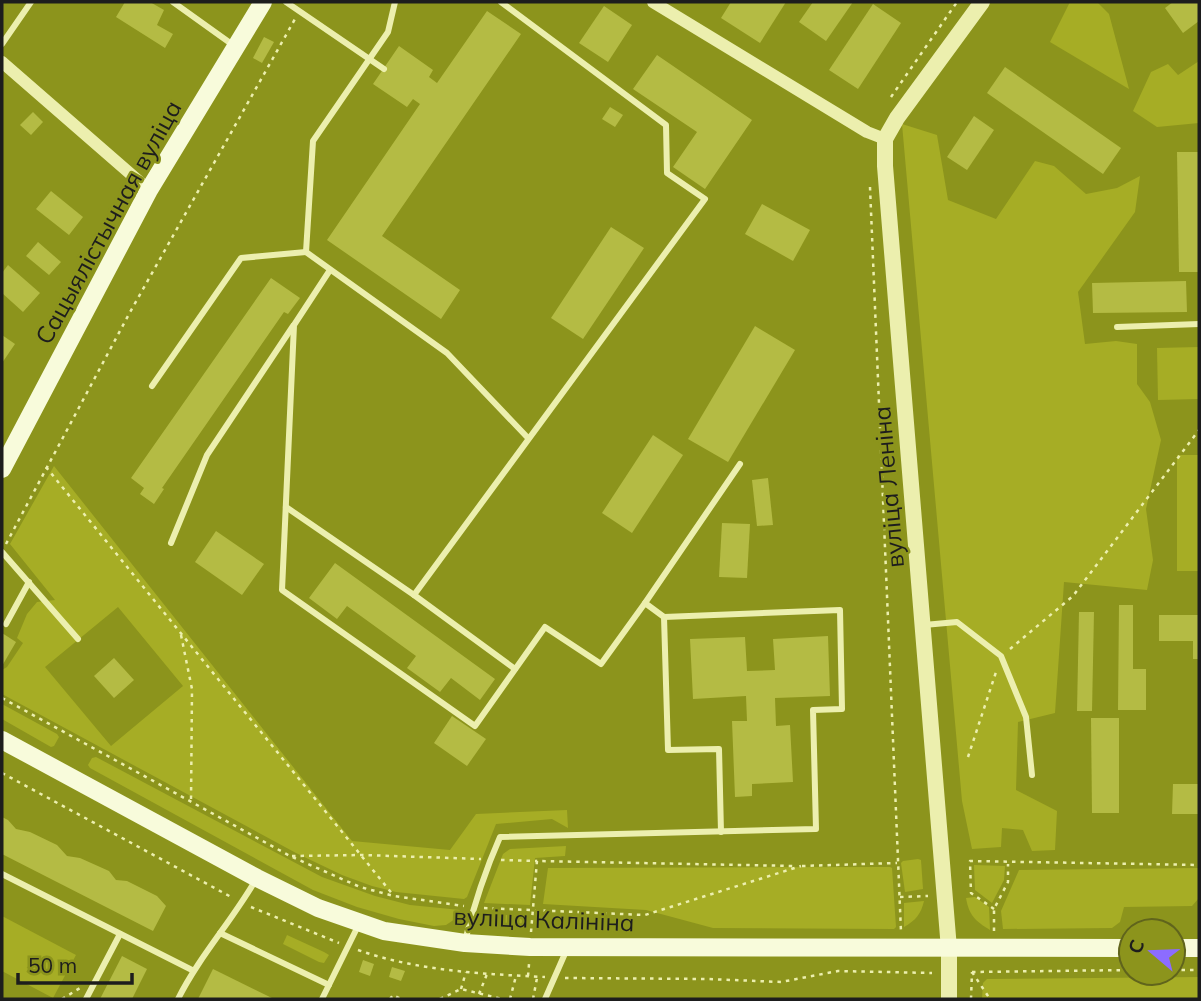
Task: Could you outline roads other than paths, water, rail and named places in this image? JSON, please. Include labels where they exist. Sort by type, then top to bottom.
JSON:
[{"type":"main road","name":"Сацыялістычная вуліца","points":[[2,469],[149,190],[263,2]]},
{"type":"main road","name":"вуліца Калініна","points":[[2,740],[257,878],[318,908],[384,931],[465,943],[568,947],[1117,948]]},
{"type":"street","points":[[653,2],[867,132],[885,139],[897,118],[982,2]]},
{"type":"street","points":[[2,62],[149,190]]},
{"type":"street","name":"вуліца Леніна","points":[[885,139],[886,180],[949,949],[949,999]]},
{"type":"lane","points":[[2,44],[31,2]]},
{"type":"lane","points":[[173,2],[235,46]]},
{"type":"lane","points":[[286,2],[384,69]]},
{"type":"lane","points":[[306,252],[313,141],[388,32],[395,2]]},
{"type":"lane","points":[[414,595],[705,199],[667,173],[666,125],[501,2]]},
{"type":"lane","points":[[152,386],[241,258],[306,252],[447,353],[528,438]]},
{"type":"lane","points":[[172,543],[206,455],[330,270]]},
{"type":"lane","points":[[1117,327],[1199,324]]},
{"type":"lane","points":[[294,325],[282,590],[475,726],[545,627],[601,664],[740,464]]},
{"type":"lane","points":[[286,507],[515,669]]},
{"type":"lane","points":[[2,552],[78,639]]},
{"type":"lane","points":[[6,624],[29,582]]},
{"type":"lane","points":[[465,943],[474,907],[500,837],[816,830],[813,710],[842,709],[840,610],[664,617],[645,603]]},
{"type":"lane","points":[[664,617],[668,750],[719,748],[721,832]]},
{"type":"lane","points":[[922,625],[957,622],[1001,656],[1026,718],[1032,775]]},
{"type":"lane","points":[[2,874],[192,970]]},
{"type":"lane","points":[[178,999],[192,970],[257,878]]},
{"type":"lane","points":[[322,999],[360,923]]},
{"type":"lane","points":[[220,933],[329,985]]},
{"type":"lane","points":[[86,999],[120,934]]},
{"type":"lane","points":[[545,999],[568,947]]}]
